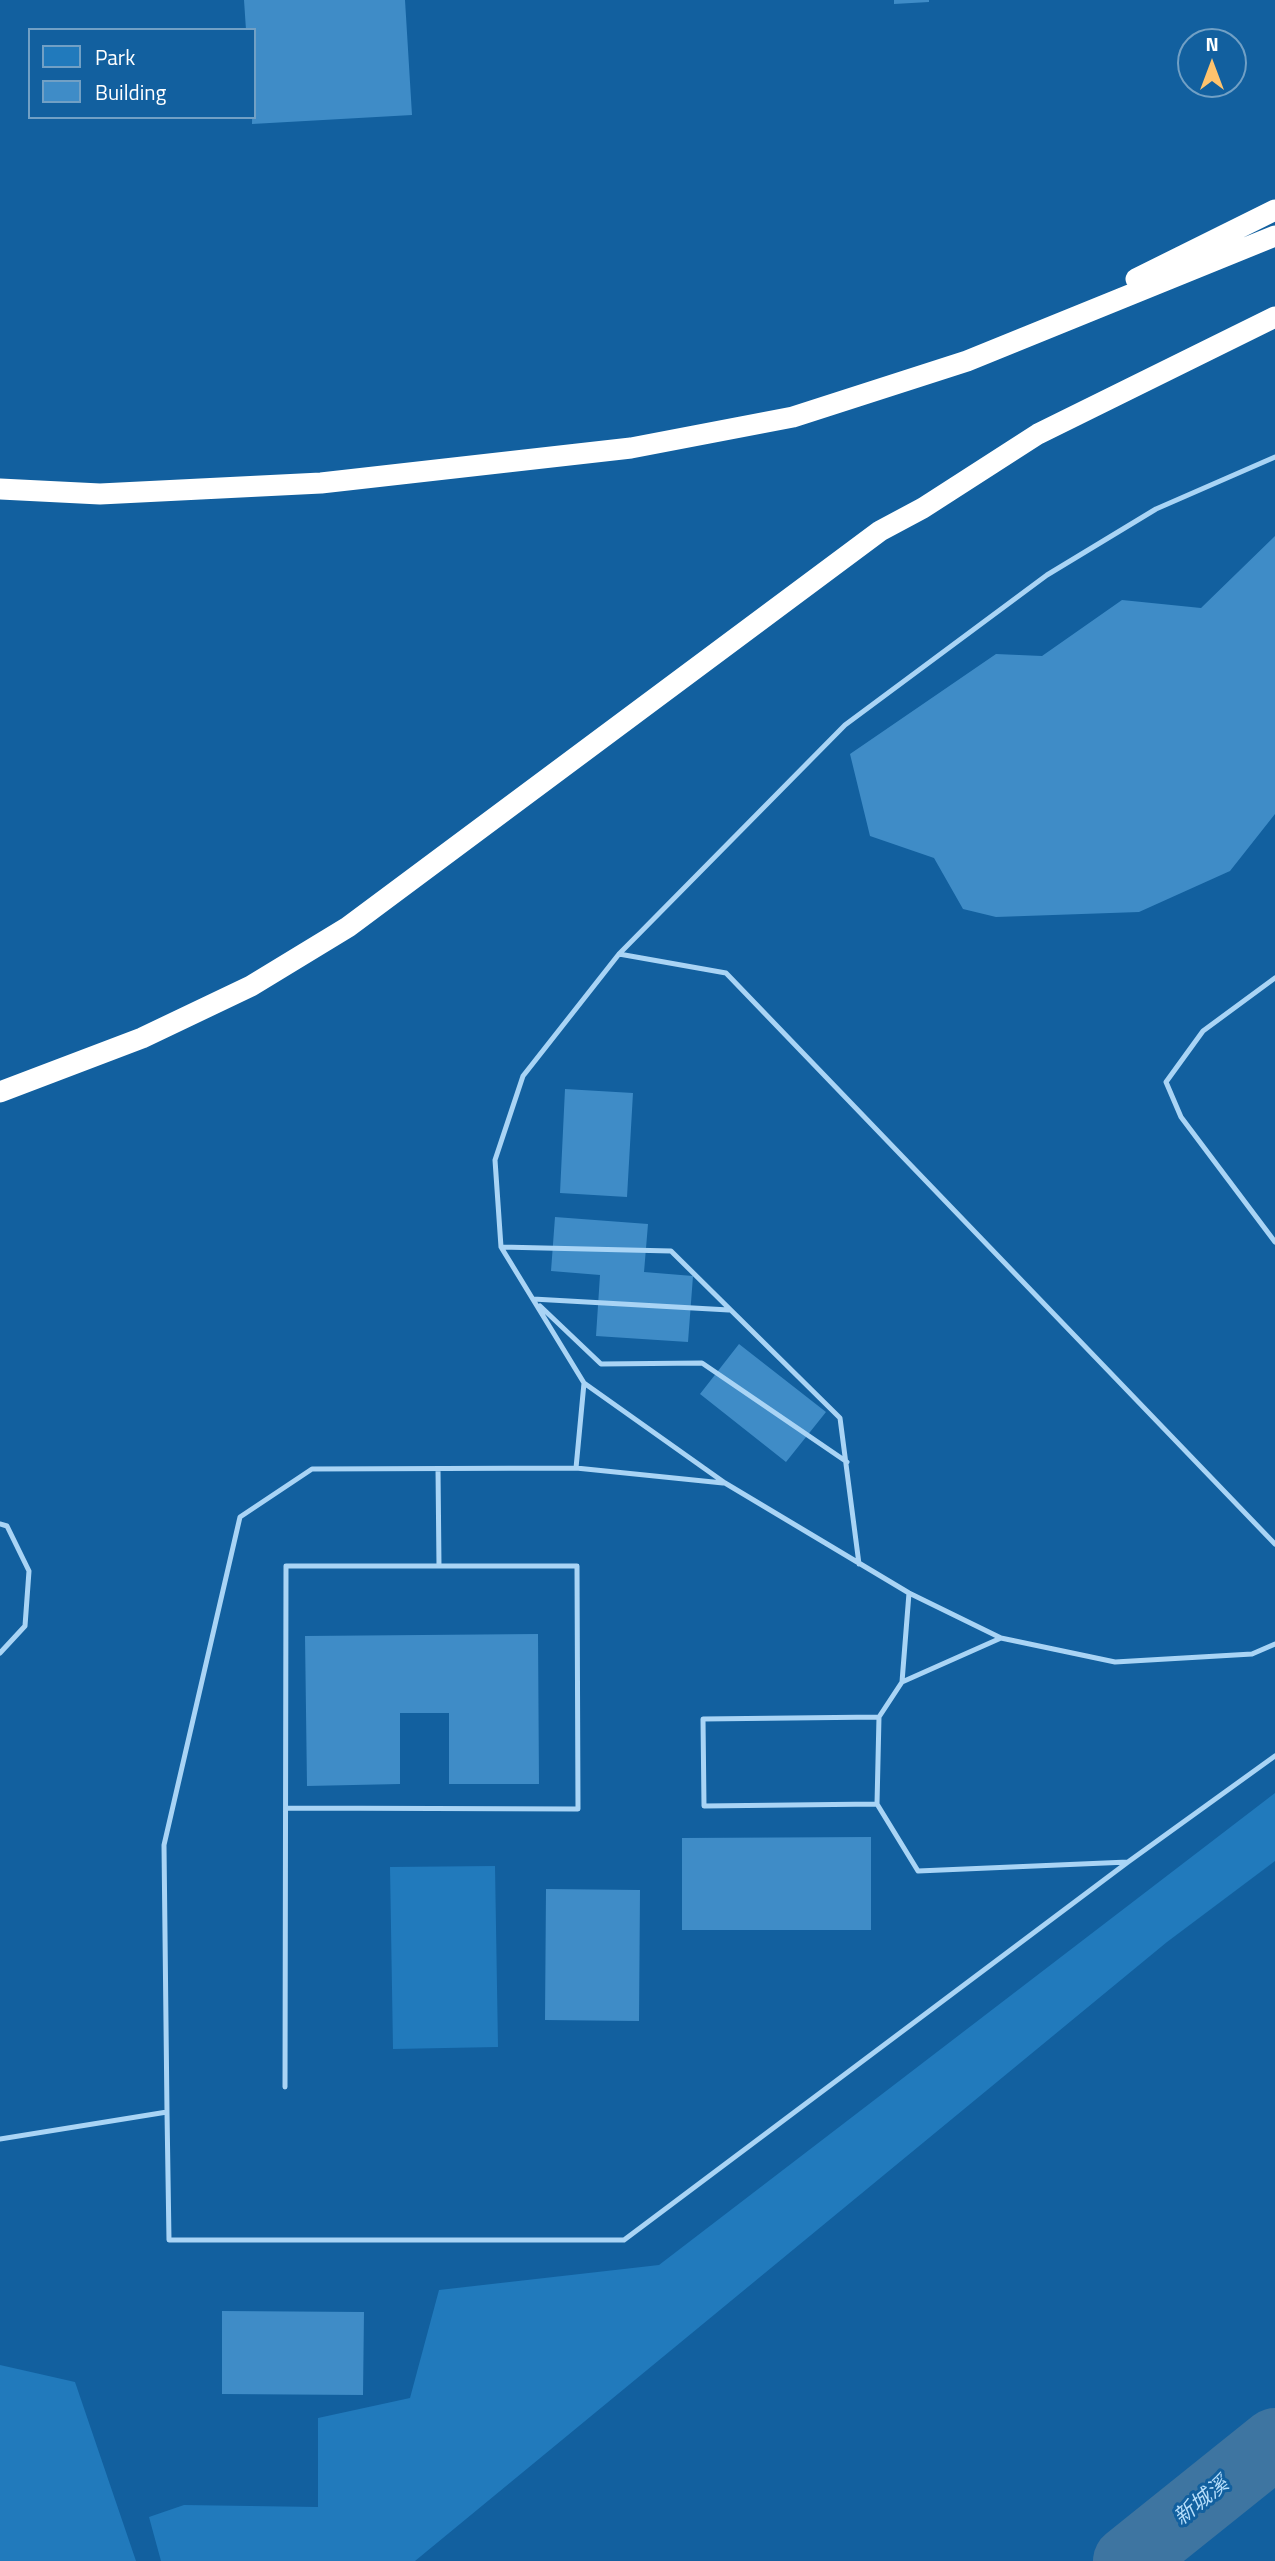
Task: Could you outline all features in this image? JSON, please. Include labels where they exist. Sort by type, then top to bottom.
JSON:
[{"type":"highway","points":[[967,362],[1275,210]]},
{"type":"highway","points":[[0,489],[100,494],[321,483],[631,448],[793,417],[967,362],[1275,236]]},
{"type":"highway","points":[[0,1092],[142,1038],[251,986],[348,927],[880,531],[923,508],[1038,434],[1275,317]]},
{"type":"highway","points":[[1208,348],[1275,328]]},
{"type":"lane","points":[[1275,457],[1156,509],[1047,575],[845,725],[619,954],[523,1076],[495,1160],[501,1247],[584,1383],[725,1483],[909,1593],[1001,1638],[1115,1662],[1252,1654],[1275,1644]]},
{"type":"lane","points":[[619,954],[726,973],[1275,1544]]},
{"type":"lane","points":[[1275,978],[1203,1031],[1166,1082],[1181,1117],[1275,1242]]},
{"type":"lane","points":[[501,1247],[671,1251],[840,1418],[859,1564]]},
{"type":"lane","points":[[533,1298],[730,1310]]},
{"type":"lane","points":[[533,1298],[600,1364],[702,1363],[847,1462]]},
{"type":"lane","points":[[576,1468],[584,1383]]},
{"type":"lane","points":[[725,1483],[576,1468],[312,1469],[240,1517],[164,1845],[169,2240],[624,2240],[1128,1862],[1275,1756]]},
{"type":"lane","points":[[438,1469],[439,1566]]},
{"type":"lane","points":[[0,1524],[7,1526],[29,1571],[25,1626],[0,1653]]},
{"type":"lane","points":[[285,2087],[288,1808],[286,1566],[577,1566],[578,1809],[288,1808]]},
{"type":"lane","points":[[909,1593],[902,1682],[879,1717],[877,1804],[918,1871],[1128,1862]]},
{"type":"lane","points":[[902,1682],[1001,1638]]},
{"type":"lane","points":[[877,1804],[704,1806],[703,1719],[879,1717]]},
{"type":"lane","points":[[0,2139],[167,2112]]},
{"type":"green space","points":[[1275,1793],[1275,1861],[1167,1942],[415,2561],[161,2561],[149,2517],[184,2505],[318,2507],[318,2418],[410,2398],[439,2290],[659,2265]]},
{"type":"green space","points":[[495,1866],[498,2047],[393,2049],[390,1867]]},
{"type":"green space","points":[[0,2365],[75,2382],[136,2561],[0,2561]]},
{"type":"building","points":[[244,0],[405,0],[412,115],[252,124],[252,119],[256,119],[256,28],[246,28]]},
{"type":"building","points":[[894,0],[929,0],[929,2],[894,4]]},
{"type":"building","points":[[1275,536],[1275,814],[1230,871],[1139,912],[996,917],[963,909],[934,858],[870,836],[850,754],[996,654],[1042,656],[1122,600],[1201,608]]},
{"type":"building","points":[[565,1089],[633,1093],[627,1197],[560,1193]]},
{"type":"building","points":[[555,1217],[648,1224],[644,1272],[693,1276],[688,1342],[596,1336],[600,1275],[551,1271]]},
{"type":"building","points":[[739,1344],[826,1412],[786,1462],[700,1394]]},
{"type":"building","points":[[538,1634],[539,1784],[449,1784],[449,1713],[400,1713],[400,1784],[307,1786],[305,1636]]},
{"type":"building","points":[[871,1837],[871,1930],[682,1930],[682,1838]]},
{"type":"building","points":[[546,1889],[640,1890],[639,2021],[545,2020]]},
{"type":"building","points":[[222,2311],[364,2312],[363,2395],[222,2394]]},
{"type":"waterway","name":"新城溪","points":[[1128,2561],[1275,2443]]}]
